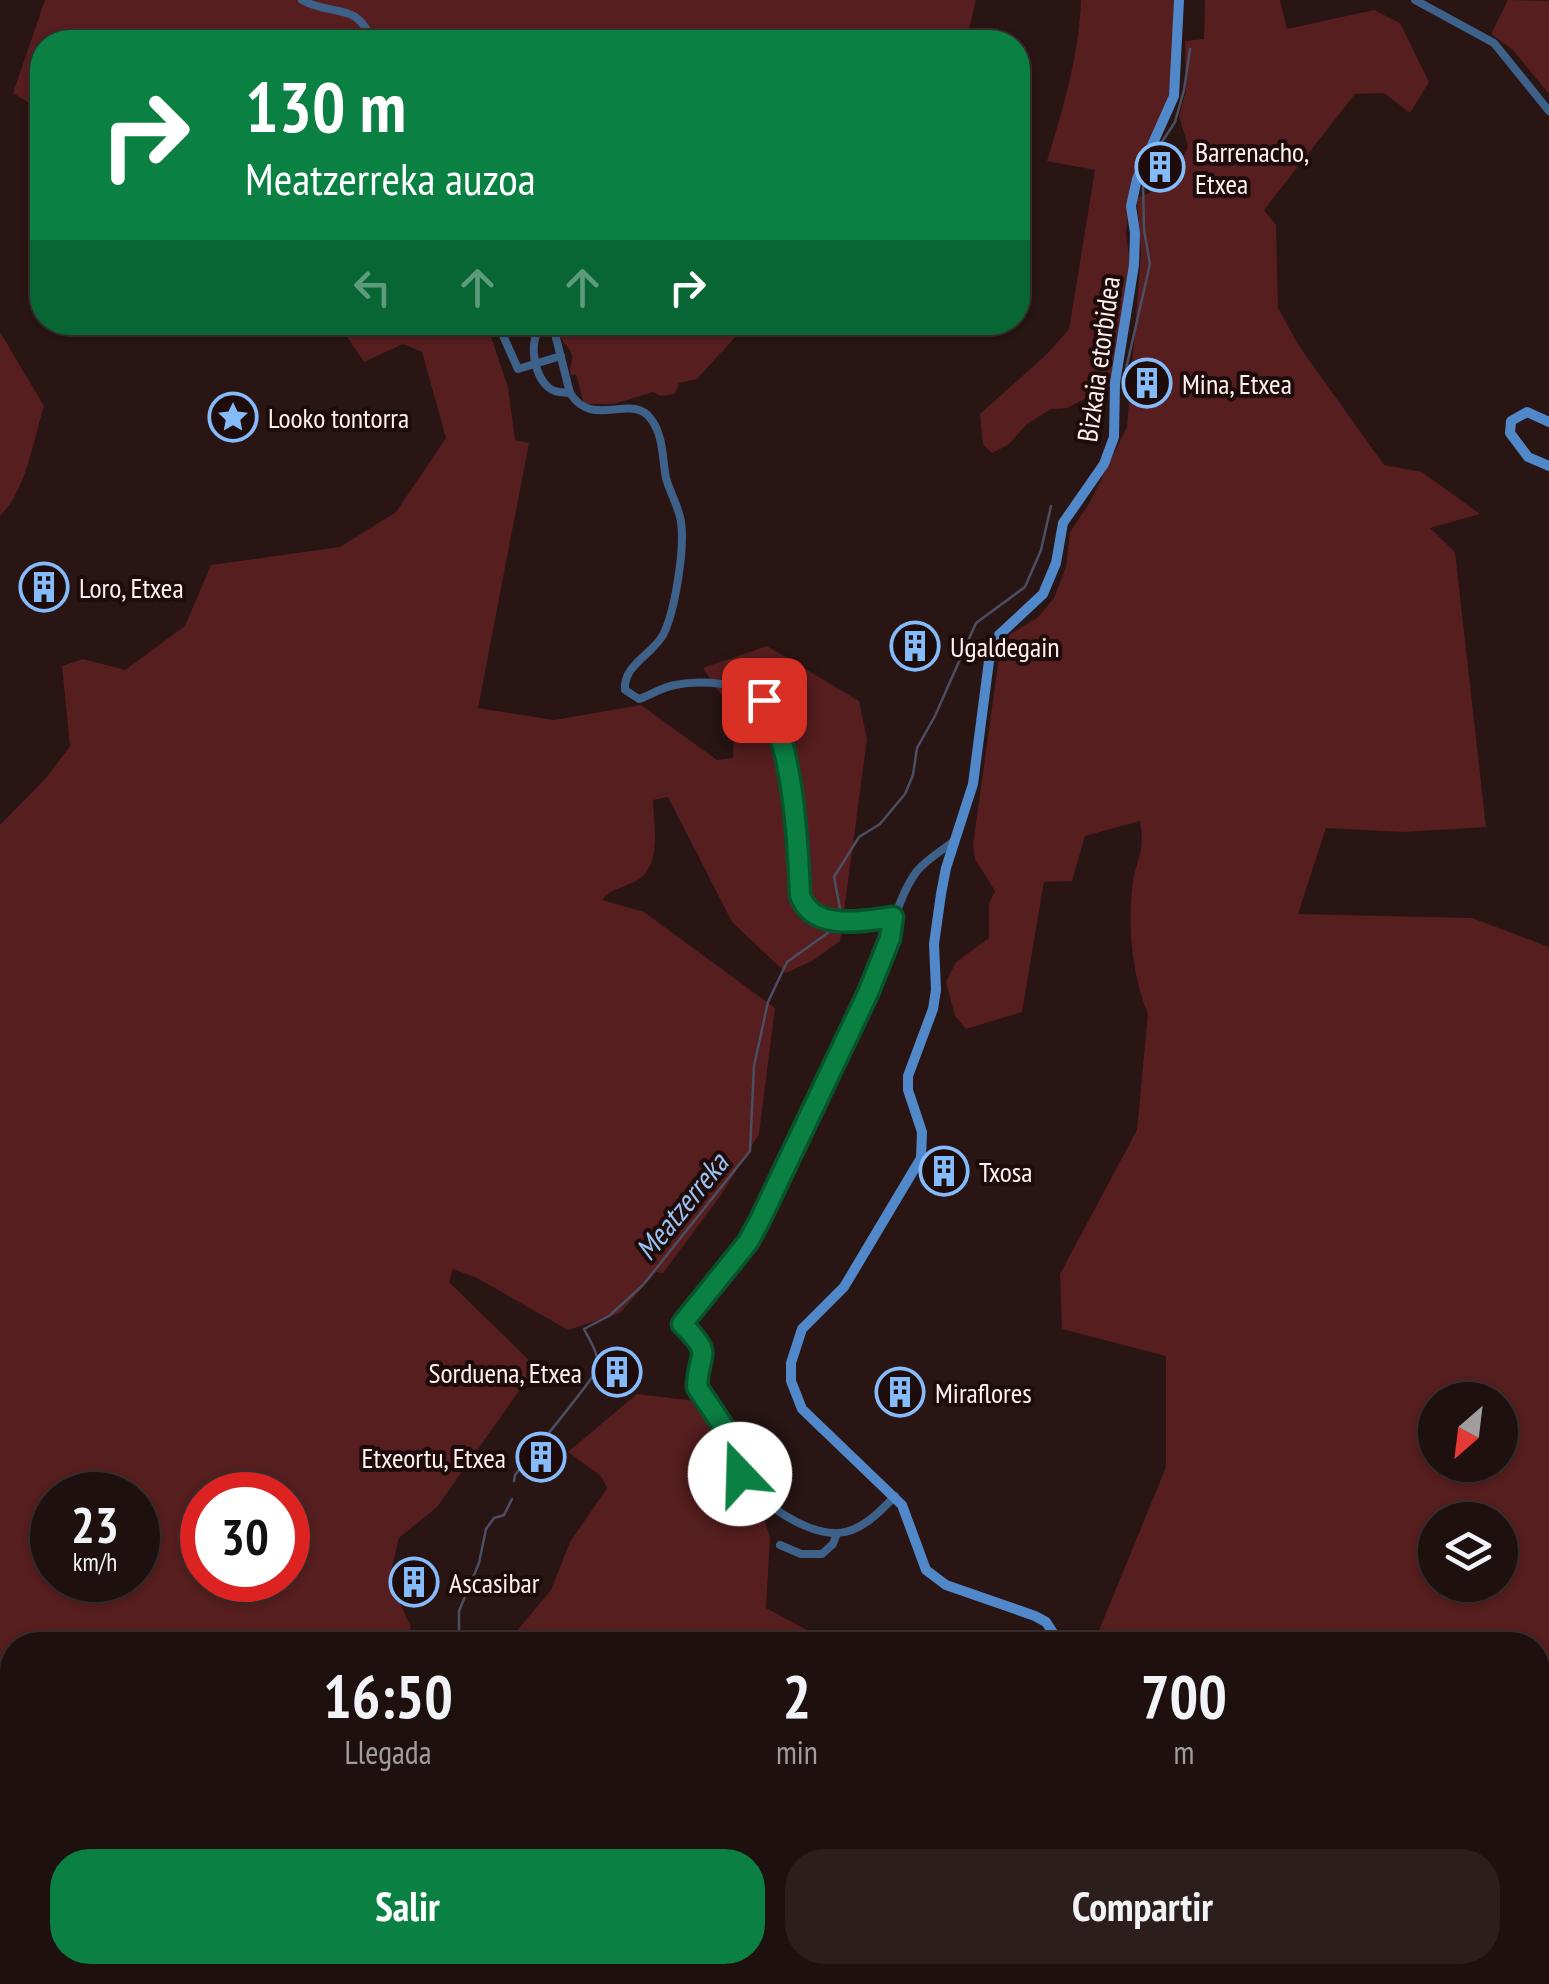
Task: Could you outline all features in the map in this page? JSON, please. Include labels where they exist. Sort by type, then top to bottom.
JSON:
[{"type":"street","points":[[302,0],[355,14],[368,30]]},
{"type":"street","name":"Bizkaia etorbidea","points":[[1053,1632],[1036,1616],[934,1578],[926,1570],[902,1504],[802,1409],[791,1381],[791,1363],[802,1329],[844,1286],[921,1158],[922,1132],[908,1090],[908,1076],[934,1009],[936,927],[946,868],[973,784],[992,646],[1043,594],[1056,562],[1063,522],[1104,464],[1114,437],[1116,383],[1134,265],[1135,233],[1130,206],[1137,179],[1174,96],[1179,0]]},
{"type":"street","points":[[1415,0],[1494,43],[1549,110]]},
{"type":"street","points":[[504,335],[518,369],[561,356]]},
{"type":"street","points":[[535,335],[534,364],[544,383],[552,391],[570,393]]},
{"type":"street","points":[[554,335],[570,393],[577,404],[592,412],[636,409],[648,415],[658,430],[666,479],[680,518],[680,562],[665,630],[654,648],[630,669],[626,690],[639,698],[672,685],[710,684],[742,690],[764,700],[776,722],[787,767],[804,906],[817,916],[840,921],[893,917]]},
{"type":"street","points":[[1549,422],[1527,412],[1512,421],[1510,433],[1528,456],[1549,466]]},
{"type":"street","points":[[896,1496],[862,1525],[838,1533],[822,1531],[764,1502],[740,1474],[735,1460],[737,1447],[697,1387],[704,1356],[682,1324],[748,1242],[760,1220],[868,993],[890,938],[893,917],[918,869],[956,839]]},
{"type":"street","points":[[780,1545],[801,1554],[822,1554],[838,1533]]},
{"type":"shaded area","points":[[45,0],[976,0],[969,30],[35,30]]},
{"type":"shaded area","points":[[1081,0],[1174,0],[1172,77],[1166,108],[1131,189],[1126,234],[1130,262],[1110,386],[1067,408],[1051,409],[1027,424],[1008,445],[992,453],[983,444],[980,414],[1069,329],[1095,170],[1047,161],[1074,61]]},
{"type":"shaded area","points":[[1205,0],[1280,0],[1287,29],[1374,10],[1400,23],[1429,82],[1410,113],[1384,93],[1355,94],[1264,210],[1276,225],[1278,308],[1299,346],[1384,465],[1422,472],[1480,514],[1430,528],[1455,552],[1486,827],[1404,832],[1326,828],[1298,914],[1472,918],[1549,947],[1549,1632],[1098,1632],[1166,1467],[1166,1356],[1062,1329],[1060,1274],[1137,1130],[1148,1014],[1138,983],[1131,932],[1131,898],[1141,846],[1140,821],[1085,836],[1072,881],[1044,882],[1022,1012],[966,1029],[955,1016],[946,982],[956,962],[989,938],[989,904],[995,891],[975,859],[973,845],[1000,650],[1010,634],[1037,618],[1054,598],[1066,567],[1070,532],[1090,502],[1127,427],[1141,254],[1137,198],[1171,184],[1188,146],[1179,116],[1186,91],[1185,41],[1204,39]]},
{"type":"shaded area","points":[[1508,0],[1549,1],[1549,94],[1513,50],[1491,34]]},
{"type":"shaded area","points":[[30,44],[30,104],[13,93]]},
{"type":"shaded area","points":[[0,332],[44,406],[23,479],[0,516]]},
{"type":"shaded area","points":[[346,335],[490,335],[508,387],[515,440],[529,443],[478,708],[554,720],[641,705],[717,760],[733,758],[735,715],[703,668],[767,646],[859,701],[867,739],[840,941],[814,960],[786,973],[732,922],[668,797],[653,800],[655,845],[650,866],[636,881],[602,900],[644,912],[775,1008],[759,1134],[721,1195],[663,1273],[656,1272],[620,1313],[568,1330],[477,1278],[453,1269],[449,1282],[536,1367],[437,1507],[399,1538],[389,1579],[410,1632],[0,1632],[0,825],[47,777],[70,746],[62,666],[83,659],[125,670],[185,626],[211,565],[340,547],[396,512],[446,438],[422,352],[403,344],[364,362]]},
{"type":"shaded area","points":[[560,335],[737,335],[697,379],[679,383],[675,394],[661,396],[653,392],[614,404],[584,404],[576,374],[571,375],[571,353]]},
{"type":"shaded area","points":[[637,1394],[696,1401],[724,1442],[742,1488],[764,1519],[770,1537],[766,1608],[806,1632],[516,1632],[551,1590],[570,1542],[607,1488],[601,1476],[568,1452]]},
{"type":"waterway","name":"Meatzerreka","points":[[1126,369],[1150,264],[1144,230],[1143,182],[1154,154],[1175,122],[1190,49]]},
{"type":"waterway","name":"Meatzerreka","points":[[841,914],[834,877],[859,837],[880,824],[905,794],[917,748],[976,623],[1025,587],[1041,550],[1051,506]]},
{"type":"waterway","name":"Meatzerreka","points":[[514,1481],[595,1374],[596,1352],[584,1329],[609,1316],[643,1285],[750,1151],[754,1066],[768,1002],[787,962],[836,927]]},
{"type":"waterway","name":"Meatzerreka","points":[[459,1632],[459,1611],[479,1563],[486,1529],[494,1518],[504,1515],[512,1499]]},
{"type":"place","name":"Barrenacho, Etxea","points":[[1160,167]]},
{"type":"place","name":"Mina, Etxea","points":[[1147,383]]},
{"type":"place","name":"Looko tontorra","points":[[233,417]]},
{"type":"place","name":"Loro, Etxea","points":[[44,587]]},
{"type":"place","name":"Ugaldegain","points":[[915,646]]},
{"type":"place","name":"Txosa","points":[[944,1171]]},
{"type":"place","name":"Sorduena, Etxea","points":[[617,1372]]},
{"type":"place","name":"Miraflores","points":[[900,1392]]},
{"type":"place","name":"Etxeortu, Etxea","points":[[541,1457]]},
{"type":"place","name":"Ascasibar","points":[[414,1582]]},
{"type":"route","points":[[740,1474],[735,1460],[737,1447],[697,1387],[702,1349],[682,1324],[748,1242],[760,1220],[881,964],[893,917],[840,921],[817,916],[804,906],[787,767],[776,722],[764,700]]}]
